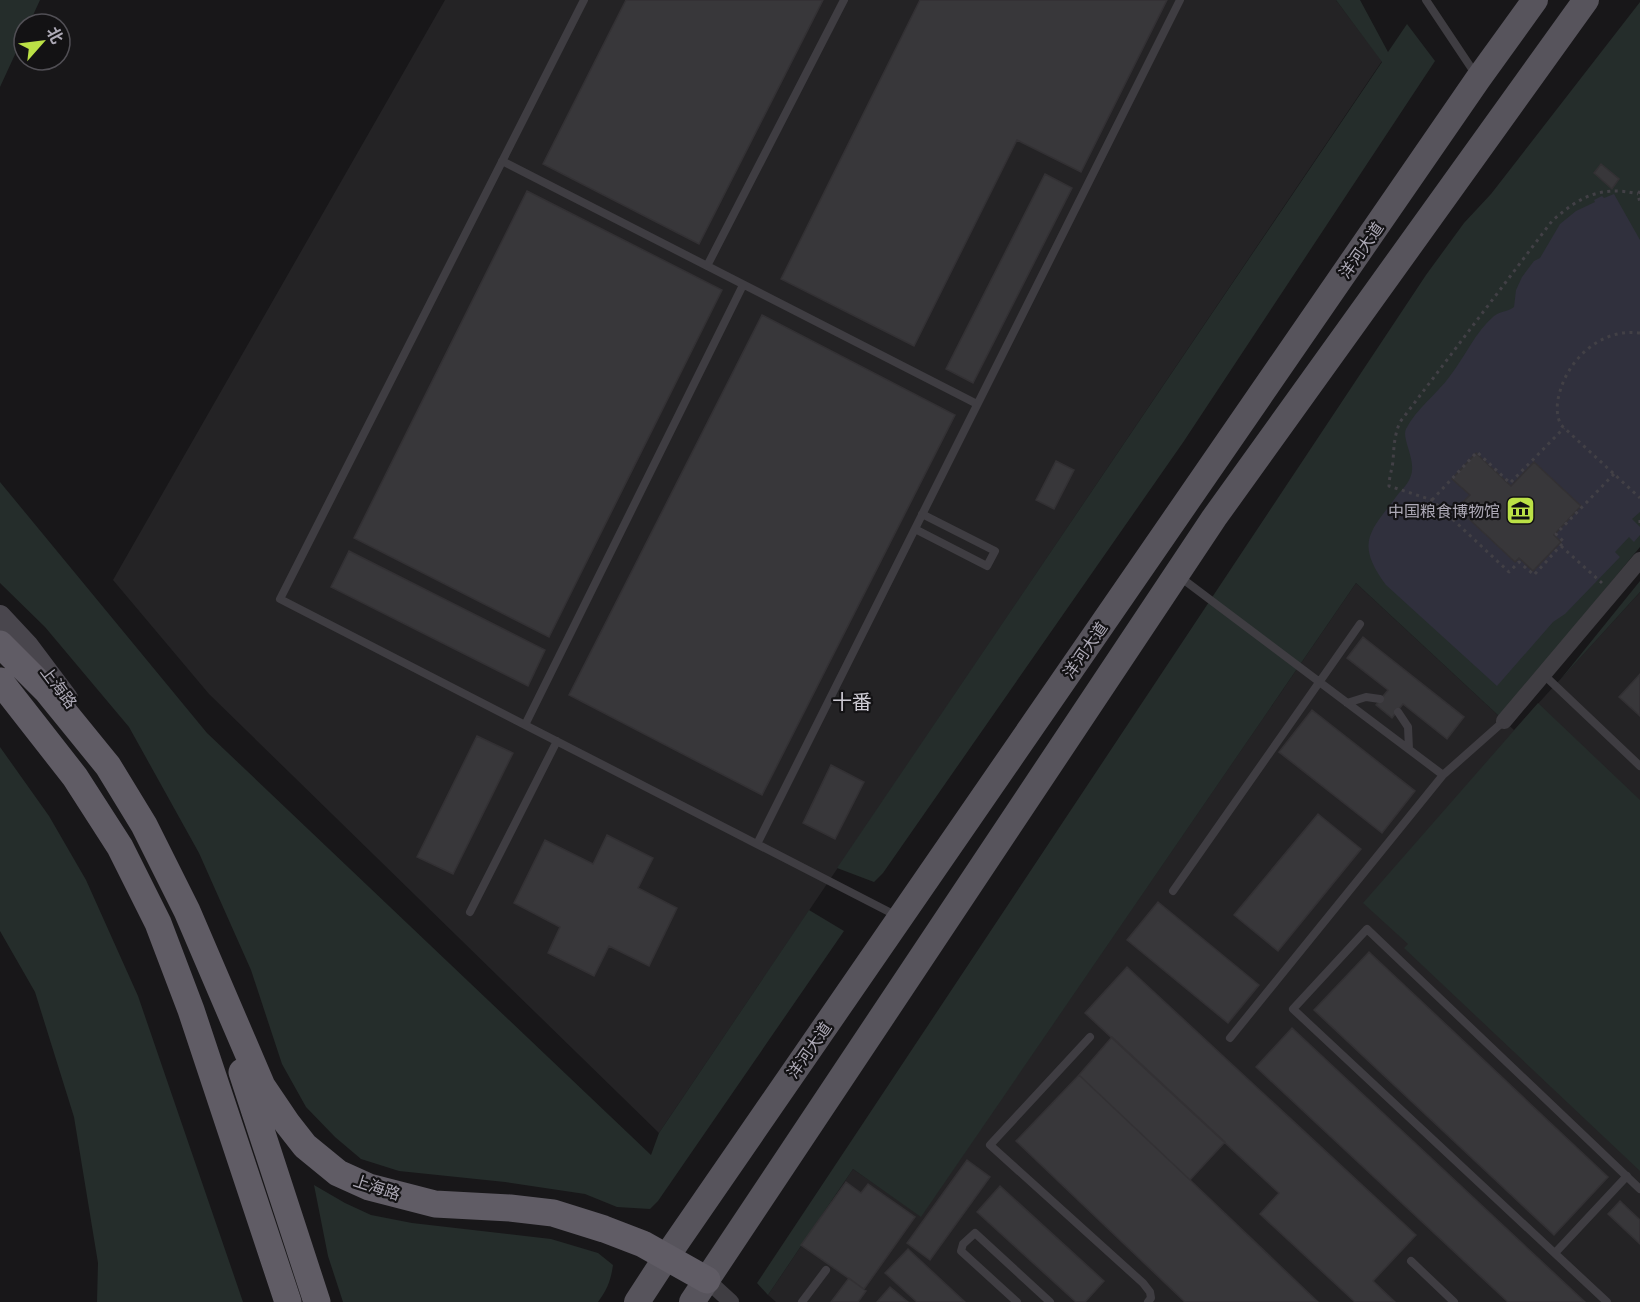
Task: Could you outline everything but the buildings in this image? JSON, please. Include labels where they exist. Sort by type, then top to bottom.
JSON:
[{"type":"highway","name":"上海路","points":[[0,644],[47,692],[108,766],[144,825],[187,911],[262,1086],[287,1124],[305,1146],[338,1173],[369,1187],[435,1204],[510,1208],[553,1214],[604,1229],[643,1244],[707,1280]]},
{"type":"highway","points":[[0,681],[75,777],[120,848],[158,923],[191,1010],[288,1302]]},
{"type":"highway","name":"上海路","points":[[187,911],[317,1302]]},
{"type":"main road","name":"洋河大道","points":[[637,1302],[900,917],[1478,79],[1535,0]]},
{"type":"main road","name":"洋河大道","points":[[692,1302],[1214,518],[1586,0]]},
{"type":"main road","name":"上海路","points":[[0,616],[28,646],[76,710],[108,766]]},
{"type":"main road","points":[[0,693],[75,777]]},
{"type":"street","points":[[1503,721],[1640,560]]},
{"type":"street","points":[[707,1280],[730,1302]]},
{"type":"lane","points":[[584,0],[280,599],[900,917]]},
{"type":"lane","points":[[707,266],[844,0]]},
{"type":"lane","points":[[756,844],[1180,0]]},
{"type":"lane","points":[[1426,0],[1478,79]]},
{"type":"lane","points":[[502,161],[977,404]]},
{"type":"lane","points":[[525,725],[743,285]]},
{"type":"lane","points":[[915,529],[987,566],[995,551],[922,514]]},
{"type":"lane","points":[[1177,574],[1443,775]]},
{"type":"lane","points":[[1173,891],[1360,624]]},
{"type":"lane","points":[[1543,674],[1640,766]]},
{"type":"lane","points":[[1347,703],[1366,697],[1380,699]]},
{"type":"lane","points":[[1398,712],[1408,727],[1409,749]]},
{"type":"lane","points":[[1230,1038],[1443,775],[1503,721]]},
{"type":"lane","points":[[470,912],[556,741]]},
{"type":"lane","points":[[1607,1302],[1293,1009],[1367,929],[1640,1189]]},
{"type":"lane","points":[[1090,1037],[990,1145],[1143,1283],[1150,1292],[1151,1298],[1148,1302]]},
{"type":"lane","points":[[1555,1253],[1627,1176]]},
{"type":"lane","points":[[1017,1302],[961,1251],[969,1237],[975,1233],[1050,1302]]},
{"type":"lane","points":[[1411,1261],[1454,1302]]},
{"type":"lane","points":[[802,1302],[826,1269]]},
{"type":"path","points":[[1614,474],[1556,534],[1564,542],[1534,575],[1519,562],[1509,572],[1432,500],[1389,486],[1394,442],[1400,422],[1552,221],[1579,200],[1608,190],[1639,192],[1640,203]]},
{"type":"path","points":[[1640,333],[1619,333],[1582,353],[1571,365],[1558,396],[1559,420],[1564,428],[1640,498]]},
{"type":"path","points":[[1432,500],[1477,452],[1510,483],[1564,428]]},
{"type":"path","points":[[1561,546],[1603,583]]},
{"type":"shaded area","points":[[0,0],[40,0],[34,12],[12,12],[12,61],[0,87]]},
{"type":"shaded area","points":[[445,0],[1336,0],[1382,61],[659,1133],[209,694],[113,580]]},
{"type":"shaded area","points":[[1336,0],[1360,0],[1388,52],[1407,24],[1435,61],[1184,441],[883,873],[874,882],[837,868],[1382,62]]},
{"type":"shaded area","points":[[1640,2],[1640,547],[1500,717],[1356,583],[921,1217],[853,1169],[768,1295],[757,1283],[1426,275],[1464,223],[1491,194]]},
{"type":"shaded area","points":[[0,482],[207,733],[651,1155],[659,1133],[809,910],[844,931],[658,1201],[650,1209],[617,1207],[585,1194],[505,1182],[399,1171],[361,1159],[335,1137],[306,1107],[282,1064],[251,970],[199,853],[129,727],[45,627],[0,583]]},
{"type":"shaded area","points":[[1640,581],[1640,592],[1560,680]]},
{"type":"shaded area","points":[[1356,583],[1514,730],[1640,592],[1640,1302],[776,1302],[768,1295],[853,1169],[921,1216]]},
{"type":"shaded area","points":[[1538,703],[1640,800],[1640,1171],[1404,948],[1408,944],[1363,903]]},
{"type":"shaded area","points":[[0,747],[49,816],[86,880],[138,996],[243,1302],[97,1302],[98,1263],[74,1117],[35,992],[0,931]]},
{"type":"shaded area","points":[[314,1185],[371,1215],[412,1223],[551,1239],[598,1253],[613,1265],[610,1280],[598,1302],[343,1302],[328,1256]]},
{"type":"water","points":[[1614,194],[1640,240],[1640,512],[1632,519],[1640,527],[1640,535],[1634,542],[1629,537],[1615,552],[1620,557],[1565,614],[1553,622],[1497,686],[1386,585],[1370,557],[1368,546],[1370,536],[1374,527],[1410,478],[1412,465],[1405,434],[1410,422],[1450,376],[1487,322],[1496,314],[1514,307],[1516,290],[1522,277],[1534,261],[1540,258],[1560,224],[1576,211],[1595,202],[1594,200]]},
{"type":"place","name":"中国粮食博物馆","points":[[1521,511]]},
{"type":"district","name":"十番","points":[[852,702]]}]
